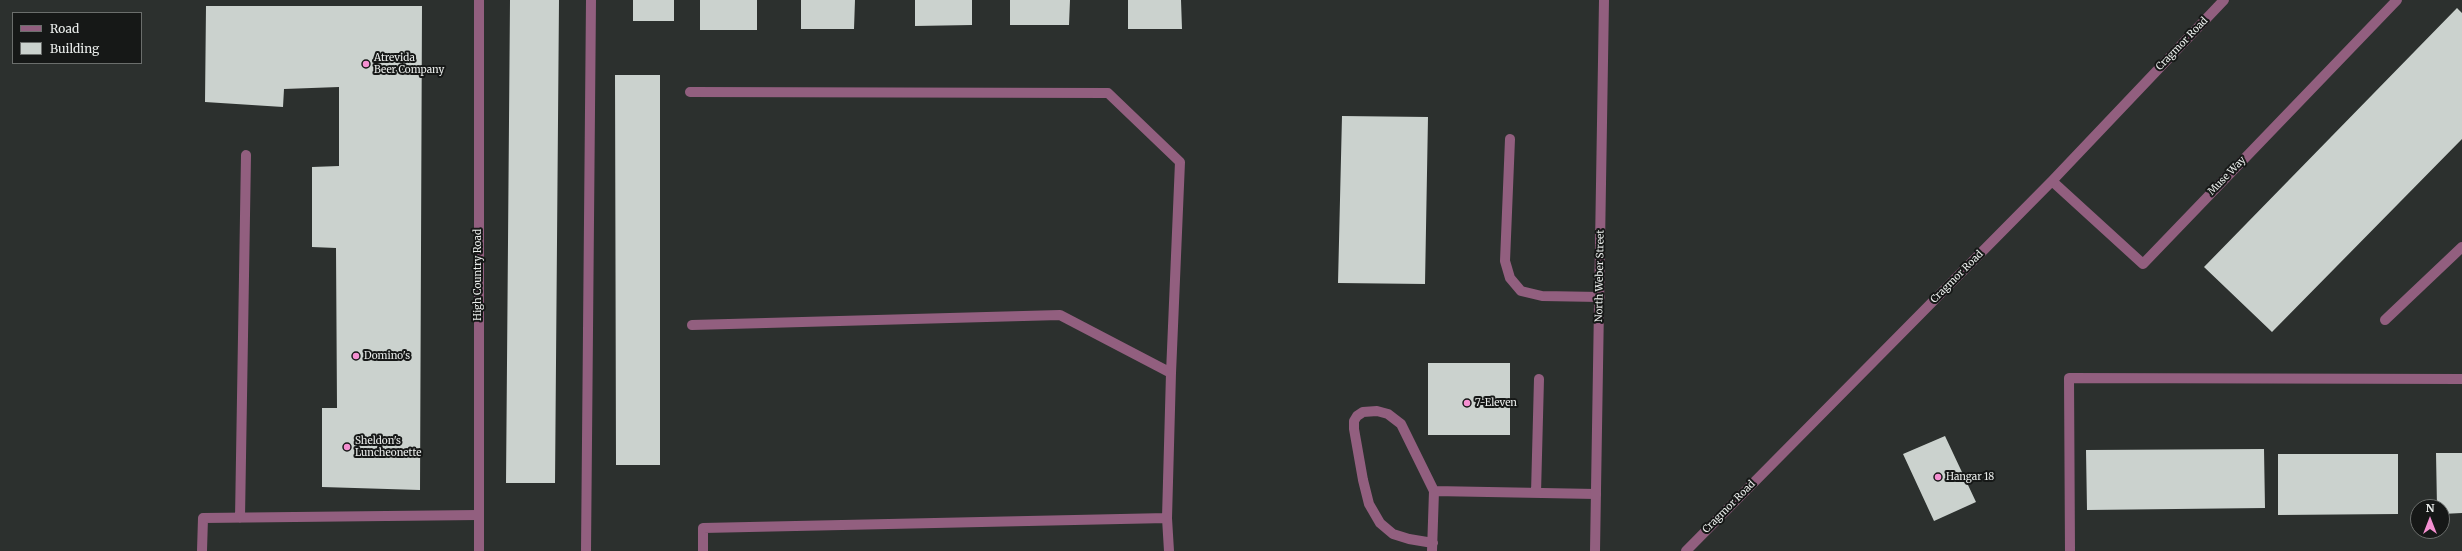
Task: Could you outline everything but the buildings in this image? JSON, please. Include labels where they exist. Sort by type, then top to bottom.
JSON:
[{"type":"street","name":"High Country Road","points":[[478,0],[479,551]]},
{"type":"street","points":[[586,551],[591,0]]},
{"type":"street","name":"North Weber Street","points":[[1595,551],[1604,0]]},
{"type":"street","name":"Cragmor Road","points":[[1686,551],[2052,181],[2224,0]]},
{"type":"street","name":"Muse Way","points":[[2052,181],[2143,264],[2397,0]]},
{"type":"street","points":[[690,92],[1108,93],[1180,162],[1167,518],[1169,551]]},
{"type":"street","points":[[1510,139],[1505,261],[1510,278],[1521,291],[1542,296],[1600,297]]},
{"type":"street","points":[[240,518],[246,155]]},
{"type":"street","points":[[2385,320],[2462,246]]},
{"type":"street","points":[[692,325],[1060,315],[1172,372]]},
{"type":"street","points":[[2070,551],[2069,378],[2462,379]]},
{"type":"street","points":[[1536,492],[1539,379]]},
{"type":"street","points":[[1377,411],[1388,414],[1401,424],[1434,491],[1433,547],[1393,534],[1380,523],[1369,504],[1354,429],[1354,421],[1357,416],[1363,412],[1377,411]]},
{"type":"street","points":[[1434,491],[1596,494]]},
{"type":"street","points":[[202,551],[203,518],[478,515]]},
{"type":"street","points":[[703,551],[703,528],[1167,518]]},
{"type":"place","name":"Atrevida Beer Company","points":[[366,64]]},
{"type":"place","name":"Domino's","points":[[356,356]]},
{"type":"place","name":"7-Eleven","points":[[1467,403]]},
{"type":"place","name":"Sheldon's Luncheonette","points":[[347,447]]},
{"type":"place","name":"Hangar 18","points":[[1938,477]]}]
